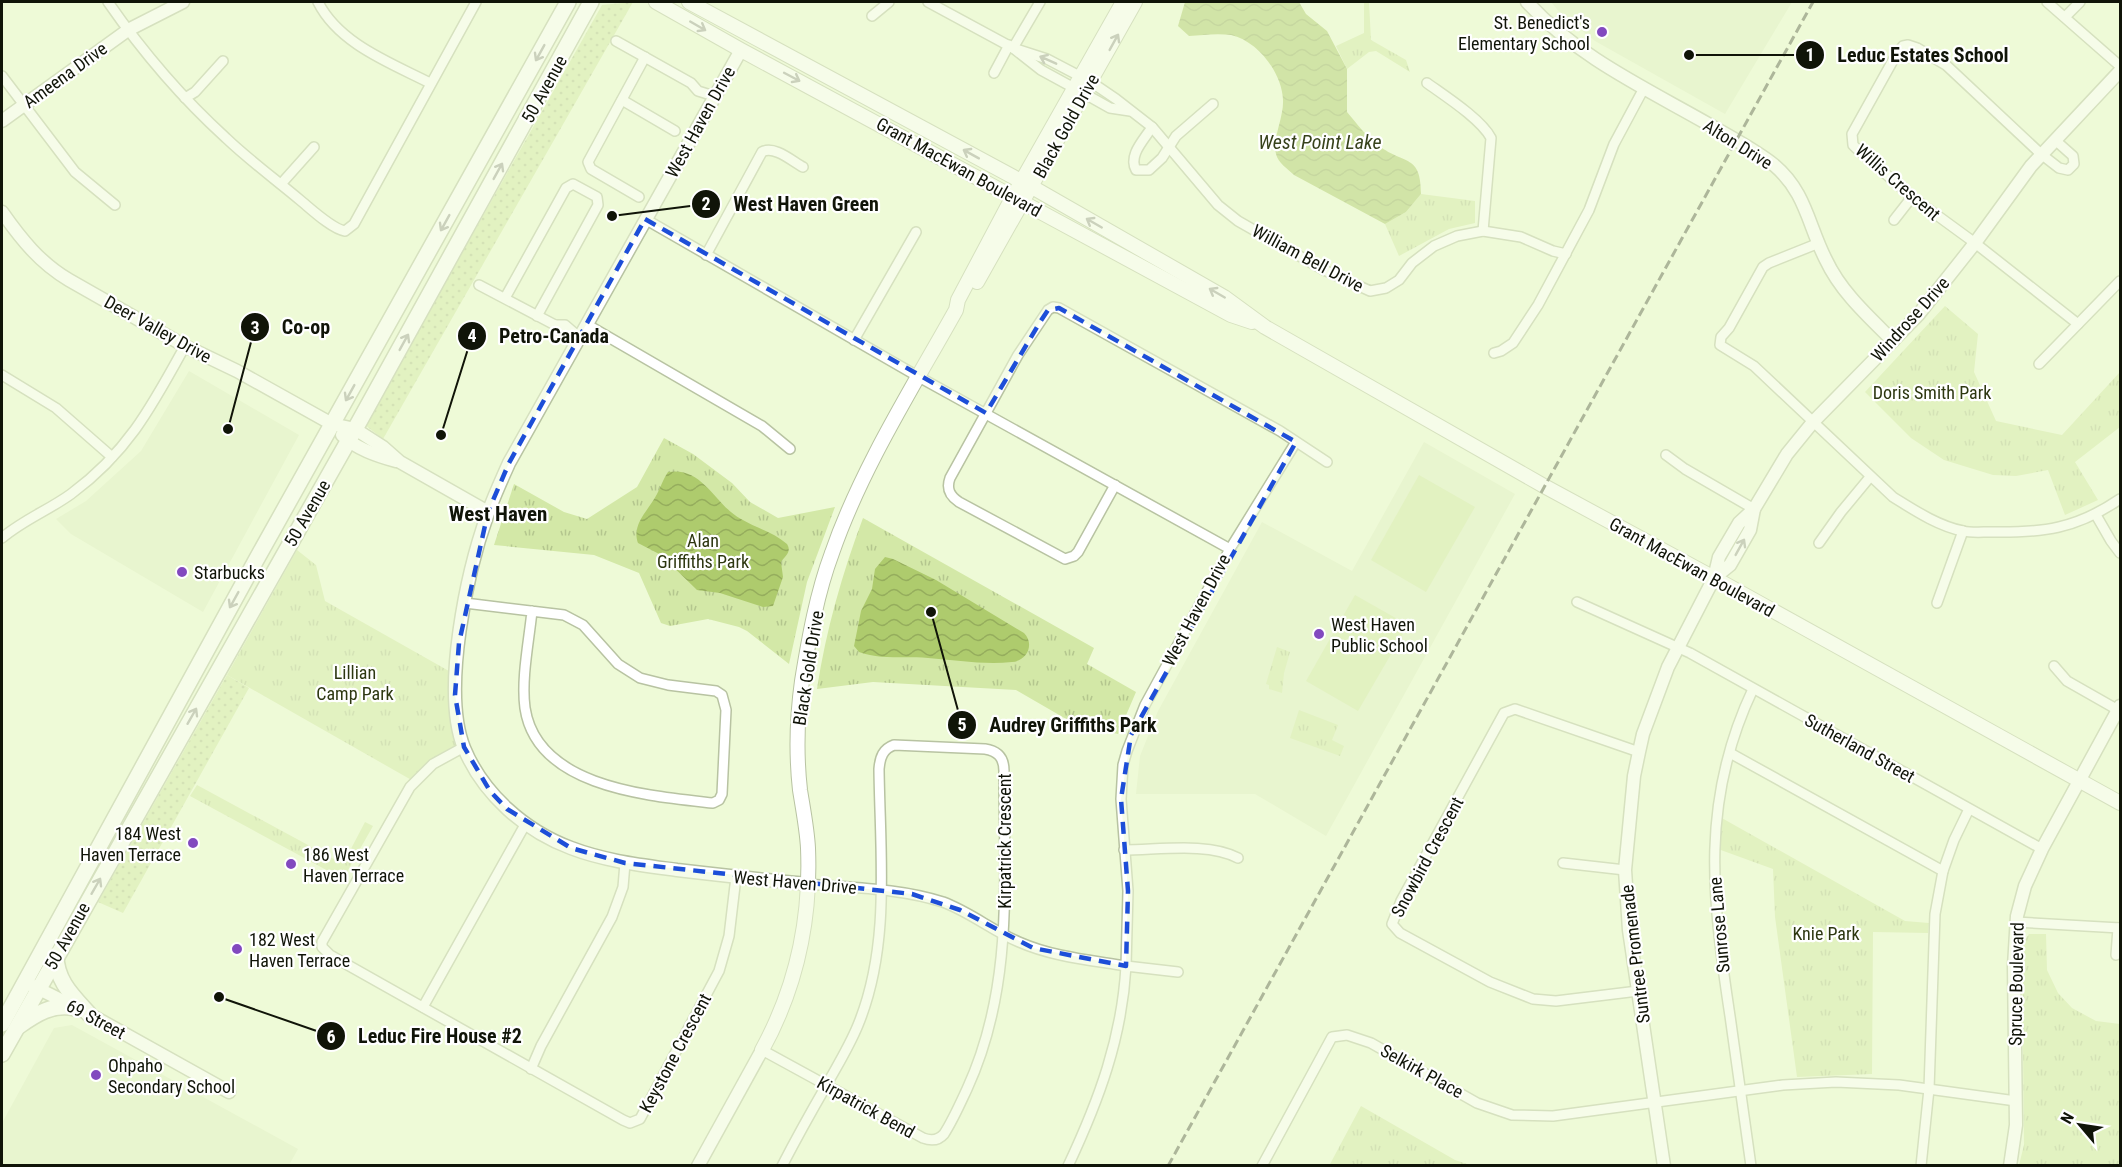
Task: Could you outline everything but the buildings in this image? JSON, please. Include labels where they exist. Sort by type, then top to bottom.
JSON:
[{"type":"main road","name":"50 Avenue","points":[[2,1054],[9,1026],[332,424],[568,2]]},
{"type":"main road","name":"Grant MacEwan Boulevard","points":[[656,2],[1231,315],[1265,327]]},
{"type":"main road","name":"Grant MacEwan Boulevard","points":[[689,2],[1027,185],[1224,297],[1265,327],[1544,486],[2121,803]]},
{"type":"main road","name":"Black Gold Drive","points":[[1083,85],[1123,2]]},
{"type":"main road","name":"Black Gold Drive","points":[[762,1050],[781,1014],[795,974],[805,915],[808,848],[799,772],[798,726],[802,680],[831,553],[870,466],[956,310],[968,298],[1018,199],[1083,85],[1135,2]]},
{"type":"main road","name":"50 Avenue","points":[[31,985],[56,955],[592,5]]},
{"type":"main road","points":[[56,955],[61,981],[82,1011]]},
{"type":"main road","points":[[9,1026],[46,1010],[66,1006],[82,1011]]},
{"type":"street","points":[[108,2],[148,56],[185,98],[226,138],[338,229],[345,231],[350,228],[476,2]]},
{"type":"street","name":"Ameena Drive","points":[[2,121],[128,30],[183,2]]},
{"type":"street","points":[[318,2],[343,34],[381,58],[430,83]]},
{"type":"street","points":[[872,16],[889,2]]},
{"type":"street","name":"William Bell Drive","points":[[928,2],[1011,46],[1041,70],[1083,85],[1110,108],[1130,111],[1152,127],[1213,200],[1238,221],[1315,266],[1370,291],[1386,288],[1399,280],[1412,264],[1434,246],[1457,236],[1483,231],[1521,237],[1566,254]]},
{"type":"street","points":[[994,74],[1040,2]]},
{"type":"street","name":"Alton Drive","points":[[1527,2],[1564,38],[1589,56],[1750,149],[1779,170],[1802,200],[1819,243],[1839,282],[1893,341]]},
{"type":"street","points":[[2047,2],[2121,66]]},
{"type":"street","points":[[2065,17],[2080,2]]},
{"type":"street","points":[[616,41],[691,83],[707,88],[714,96]]},
{"type":"street","name":"Willis Crescent","points":[[2042,154],[1952,70],[1917,48],[1908,45],[1903,46],[1890,65],[1852,134],[1851,140],[1856,148],[1912,197],[2078,324]]},
{"type":"street","name":"West Haven Drive","points":[[645,219],[919,378],[1230,549],[1145,705],[1131,735],[1123,765],[1121,816],[1128,900],[1126,966],[1048,953],[1004,935],[945,903],[912,894],[736,877],[624,863],[571,848],[547,837],[507,808],[490,791],[476,771],[464,747],[457,719],[455,695],[459,643],[476,551],[488,512],[509,463],[586,324],[714,96],[741,50]]},
{"type":"street","points":[[639,197],[591,169],[588,162],[645,57]]},
{"type":"street","points":[[185,98],[195,92],[223,61]]},
{"type":"street","name":"Windrose Drive","points":[[1714,578],[1730,565],[1750,530],[1754,509],[1787,454],[1813,422],[1935,295],[2022,177],[2121,71]]},
{"type":"street","points":[[2,76],[75,172],[115,205]]},
{"type":"street","points":[[1427,82],[1452,100],[1491,138],[1486,172],[1483,231]]},
{"type":"street","points":[[1494,353],[1513,343],[1520,334],[1566,254],[1589,210],[1614,144],[1644,88]]},
{"type":"street","points":[[622,100],[675,130]]},
{"type":"street","points":[[1152,127],[1134,155],[1133,165],[1136,170],[1149,170],[1162,158],[1176,136],[1213,104]]},
{"type":"street","points":[[2042,154],[2064,170],[2072,167],[2073,156],[2055,140]]},
{"type":"street","points":[[282,184],[314,147]]},
{"type":"street","points":[[706,255],[762,152],[766,149],[773,150],[803,167]]},
{"type":"street","points":[[505,298],[566,188],[573,184],[597,197],[598,206],[537,316]]},
{"type":"street","points":[[1894,220],[1912,197]]},
{"type":"street","name":"Deer Valley Drive","points":[[2,212],[30,250],[55,272],[185,346],[237,371],[351,435]]},
{"type":"street","points":[[854,340],[916,232]]},
{"type":"street","points":[[1819,243],[1769,262],[1763,267],[1720,341],[1720,345],[1754,366],[1893,497],[1917,512],[1963,531],[2025,533],[2055,529],[2096,515],[2121,499]]},
{"type":"street","points":[[2039,364],[2121,280]]},
{"type":"street","points":[[478,285],[555,325],[565,325],[579,337]]},
{"type":"street","points":[[1115,485],[1078,552],[1065,559],[959,502],[951,495],[947,485],[1018,355],[1048,310],[1053,307],[1059,308],[1296,442],[1327,462]]},
{"type":"street","points":[[586,324],[762,426],[790,449]]},
{"type":"street","points":[[2,523],[5,535],[72,493],[112,457],[140,425],[185,346]]},
{"type":"street","points":[[2,375],[56,408],[112,457]]},
{"type":"street","points":[[351,435],[383,447],[400,462],[488,512]]},
{"type":"street","points":[[1230,549],[1296,442]]},
{"type":"street","points":[[1666,455],[1685,469],[1754,509]]},
{"type":"street","points":[[1819,543],[1870,477]]},
{"type":"street","points":[[2096,515],[2111,542],[2121,553]]},
{"type":"street","points":[[1936,603],[1963,531]]},
{"type":"street","name":"Suntree Promenade","points":[[1664,1166],[1629,930],[1625,870],[1634,776],[1639,752],[1660,687],[1677,647],[1714,578]]},
{"type":"street","name":"Sutherland Street","points":[[1577,602],[1677,647],[2042,849]]},
{"type":"street","points":[[465,603],[532,611],[564,615],[583,625],[618,664],[640,678],[668,685],[716,691],[722,695],[726,710],[722,794],[719,800],[712,803],[649,796],[608,787],[571,769],[543,748],[531,729],[525,707],[525,680],[532,611]]},
{"type":"street","points":[[2054,666],[2067,681],[2119,708],[2079,781]]},
{"type":"street","name":"Sunrose Lane","points":[[1751,1166],[1720,953],[1714,895],[1716,814],[1738,722],[1754,689]]},
{"type":"street","name":"Snowbird Crescent","points":[[1638,991],[1556,1001],[1522,996],[1490,982],[1400,933],[1392,924],[1401,900],[1504,713],[1515,709],[1639,752]]},
{"type":"street","name":"Kirpatrick Crescent","points":[[881,890],[879,762],[884,750],[894,745],[992,750],[1000,756],[1004,766],[1004,935]]},
{"type":"street","name":"Keystone Crescent","points":[[464,747],[433,764],[410,787],[322,942],[322,947],[330,955],[623,1120],[630,1123],[640,1119],[719,971],[729,936],[736,877]]},
{"type":"street","points":[[1730,753],[1943,871]]},
{"type":"street","name":"Spruce Boulevard","points":[[2010,1166],[2016,1125],[2014,966],[2016,922],[2025,886],[2042,849],[2079,781]]},
{"type":"street","points":[[1921,1166],[1929,1089],[1933,926],[1943,871],[1954,840],[1969,809]]},
{"type":"street","points":[[423,1007],[526,823]]},
{"type":"street","points":[[1124,850],[1209,849],[1228,853],[1238,858]]},
{"type":"street","points":[[531,1070],[541,1046],[612,917],[623,886],[624,863]]},
{"type":"street","points":[[1563,863],[1625,870]]},
{"type":"street","points":[[782,1166],[858,1025],[870,989],[880,930],[881,890]]},
{"type":"street","points":[[2016,922],[2120,928],[2116,955]]},
{"type":"street","name":"Kirpatrick Bend","points":[[762,1050],[923,1138],[933,1140],[940,1138],[957,1110],[981,1053],[999,985],[1004,935]]},
{"type":"street","points":[[1068,1166],[1096,1102],[1118,1034],[1126,966],[1178,972]]},
{"type":"street","name":"69 Street","points":[[31,985],[229,1092]]},
{"type":"street","name":"Selkirk Place","points":[[1262,1166],[1332,1037],[1347,1035],[1371,1043],[1477,1103],[1512,1115],[1553,1116],[1655,1102]]},
{"type":"street","points":[[698,1166],[762,1050]]},
{"type":"street","points":[[1655,1102],[1792,1084],[1836,1082],[1883,1083],[2016,1101]]},
{"type":"highlighted area","points":[[645,219],[986,413],[1048,310],[1059,308],[1296,442],[1131,735],[1121,799],[1128,891],[1126,966],[1033,948],[960,910],[912,894],[625,863],[571,848],[507,809],[490,791],[464,747],[455,695],[459,643],[488,512],[509,463]]},
{"type":"shaded area","points":[[1551,2],[1792,2],[1725,114],[1595,41],[1561,14]]},
{"type":"shaded area","points":[[189,371],[299,435],[203,612],[71,534],[56,519],[86,501],[141,451]]},
{"type":"shaded area","name":"West Haven Public School","points":[[1424,442],[1515,494],[1326,836],[1255,794],[1136,794],[1140,756],[1158,711],[1262,522],[1352,571]]},
{"type":"shaded area","name":"Ohpaho Secondary School","points":[[72,1025],[298,1149],[289,1165],[2,1165],[2,1123],[54,1028]]},
{"type":"green space","points":[[633,2],[383,439],[365,425],[602,5]]},
{"type":"green space","points":[[1364,2],[1369,2],[1371,40],[1406,60],[1410,72],[1376,51],[1369,52],[1347,69],[1336,46],[1364,33]]},
{"type":"green space","points":[[1421,194],[1475,201],[1475,223],[1449,229],[1399,256],[1385,224],[1406,212]]},
{"type":"green space","name":"Doris Smith Park","points":[[1945,306],[1978,334],[1974,372],[1996,421],[2062,435],[2120,372],[2120,427],[2075,462],[2098,500],[2065,515],[2048,470],[2016,476],[1993,475],[1944,460],[1911,438],[1865,392]]},
{"type":"green space","name":"Alan Griffiths Park","points":[[664,438],[693,454],[732,483],[750,502],[778,518],[835,507],[807,582],[789,664],[739,627],[708,619],[670,626],[661,623],[639,573],[594,555],[494,545],[514,484],[564,512],[587,519],[637,487]]},
{"type":"green space","points":[[1419,475],[1475,507],[1426,592],[1371,560]]},
{"type":"green space","points":[[863,518],[1094,648],[1087,664],[1136,692],[1118,734],[1073,723],[1016,690],[873,682],[817,689],[836,602]]},
{"type":"green space","name":"Lillian Camp Park","points":[[297,550],[316,565],[325,601],[456,675],[464,747],[415,782],[227,675]]},
{"type":"green space","points":[[1355,595],[1408,625],[1358,711],[1306,681]]},
{"type":"green space","points":[[1277,647],[1290,652],[1284,673],[1282,693],[1269,689],[1269,685],[1266,684]]},
{"type":"green space","points":[[227,675],[249,688],[123,913],[98,902]]},
{"type":"green space","points":[[1299,710],[1338,725],[1332,740],[1344,746],[1340,756],[1290,738]]},
{"type":"green space","points":[[197,785],[343,864],[365,822],[373,826],[343,879],[190,796]]},
{"type":"green space","name":"Knie Park","points":[[1720,817],[1905,921],[1929,923],[1928,933],[1873,932],[1872,1074],[1797,1077],[1775,917],[1773,869],[1718,849]]},
{"type":"green space","points":[[2029,934],[2046,934],[2047,970],[2058,993],[2072,1008],[2096,1021],[2120,1024],[2120,1165],[2019,1165],[2024,1145],[2022,944]]},
{"type":"green space","points":[[1361,1106],[1455,1160],[1470,1165],[1329,1166]]},
{"type":"water","name":"West Point Lake","points":[[1185,2],[1299,2],[1306,14],[1327,31],[1347,69],[1347,112],[1375,142],[1388,152],[1415,166],[1421,194],[1406,212],[1385,224],[1294,175],[1284,166],[1277,157],[1275,148],[1283,100],[1282,90],[1273,69],[1259,51],[1241,38],[1220,34],[1189,36],[1178,26]]},
{"type":"water","points":[[668,472],[691,475],[708,488],[732,513],[787,544],[788,552],[781,562],[783,577],[773,606],[763,607],[720,593],[697,590],[661,555],[638,543],[636,536],[639,523]]},
{"type":"water","points":[[885,557],[936,580],[1024,633],[1029,642],[1028,651],[1022,659],[1017,661],[991,663],[920,657],[884,657],[859,652],[854,646],[861,611],[872,589],[875,569]]},
{"type":"railway","points":[[1168,1166],[1813,2]]},
{"type":"place","name":"St. Benedict's Elementary School","points":[[1602,32]]},
{"type":"place","name":"Leduc Estates School","points":[[1689,55]]},
{"type":"place","name":"West Haven Green","points":[[612,216]]},
{"type":"place","name":"Co-op","points":[[228,429]]},
{"type":"place","name":"Petro-Canada","points":[[441,435]]},
{"type":"place","name":"Starbucks","points":[[182,572]]},
{"type":"place","name":"Audrey Griffiths Park","points":[[931,612]]},
{"type":"place","name":"West Haven Public School","points":[[1319,634]]},
{"type":"place","name":"184 West Haven Terrace","points":[[193,843]]},
{"type":"place","name":"186 West Haven Terrace","points":[[291,864]]},
{"type":"place","name":"182 West Haven Terrace","points":[[237,949]]},
{"type":"place","name":"Leduc Fire House #2","points":[[219,997]]},
{"type":"place","name":"Ohpaho Secondary School","points":[[96,1075]]},
{"type":"district","name":"West Haven","points":[[498,514]]}]
